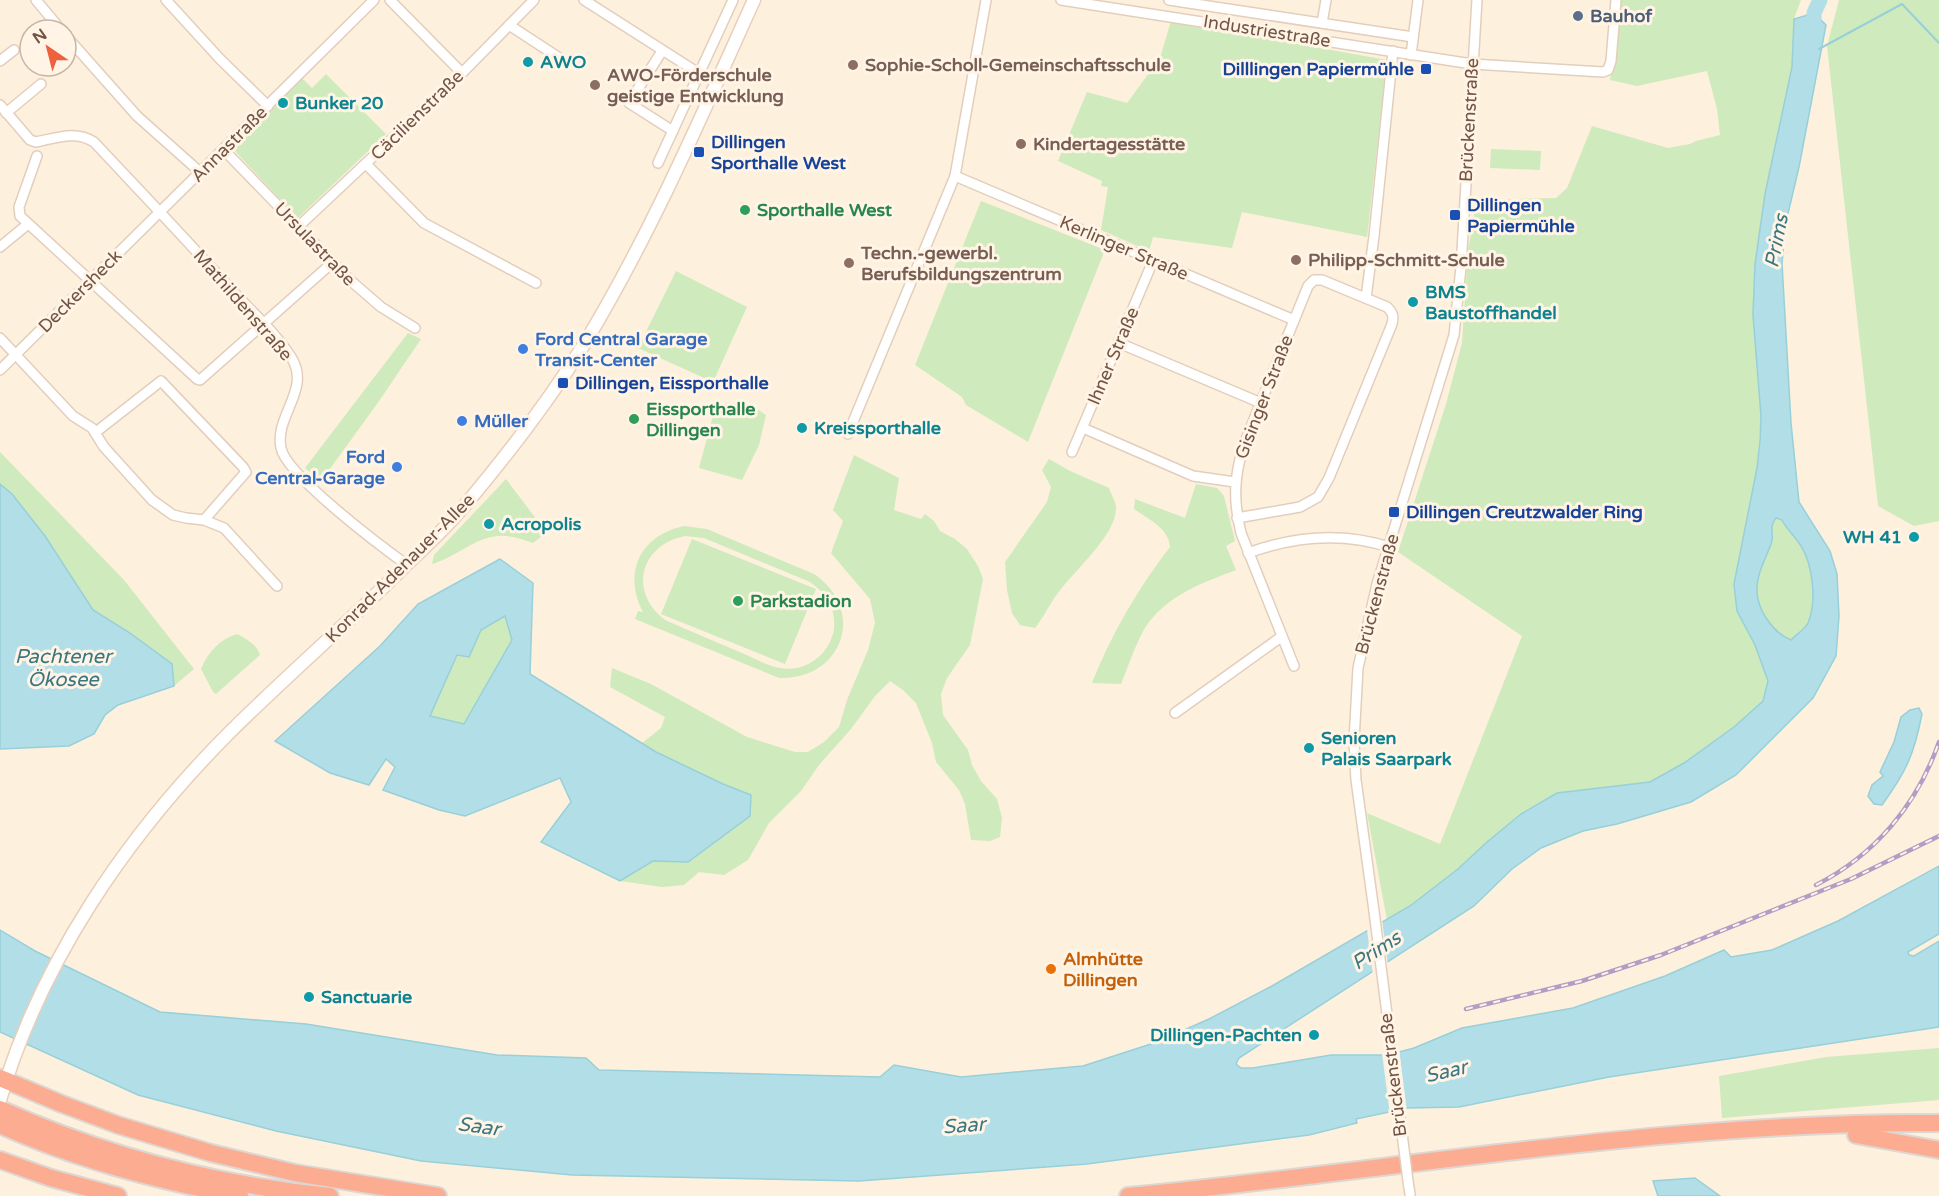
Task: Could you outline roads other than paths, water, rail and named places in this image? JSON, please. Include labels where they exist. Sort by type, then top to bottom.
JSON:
[{"type":"highway","points":[[4,1080],[118,1125],[211,1153],[295,1173],[438,1196]]},
{"type":"highway","points":[[0,1108],[77,1140],[162,1166],[225,1180],[330,1196]]},
{"type":"highway","points":[[1128,1196],[1663,1135],[1787,1126],[1939,1123]]},
{"type":"highway","points":[[0,1125],[109,1166],[159,1180],[240,1196]]},
{"type":"highway","points":[[1232,1196],[1606,1151],[1785,1137],[1939,1134]]},
{"type":"highway","points":[[1856,1135],[1939,1150]]},
{"type":"highway","points":[[0,1160],[51,1178],[118,1196]]},
{"type":"street","points":[[36,0],[51,18]]},
{"type":"street","points":[[166,0],[220,59],[268,106]]},
{"type":"street","points":[[357,0],[365,9]]},
{"type":"street","name":"Annastraße","points":[[160,212],[374,0]]},
{"type":"street","points":[[390,0],[462,73]]},
{"type":"street","name":"Cäcilienstraße","points":[[298,227],[462,73],[534,0]]},
{"type":"street","points":[[584,0],[700,74]]},
{"type":"street","points":[[658,163],[733,0]]},
{"type":"street","name":"Konrad-Adenauer-Allee","points":[[0,1100],[4,1080],[37,1002],[66,945],[123,857],[175,790],[229,734],[462,509],[543,407],[618,286],[668,190],[754,0]]},
{"type":"street","points":[[848,434],[955,176],[986,0]]},
{"type":"street","name":"Industriestraße","points":[[1061,0],[1472,64],[1572,71],[1606,71],[1611,61],[1616,0]]},
{"type":"street","points":[[1169,0],[1204,2],[1413,37]]},
{"type":"street","points":[[1322,23],[1326,0]]},
{"type":"street","points":[[1411,55],[1418,0]]},
{"type":"street","name":"Brückenstraße","points":[[1410,1194],[1356,780],[1354,718],[1358,668],[1370,609],[1454,335],[1463,242],[1477,0]]},
{"type":"street","points":[[509,25],[561,59]]},
{"type":"street","points":[[0,61],[14,50]]},
{"type":"street","points":[[78,50],[137,116],[200,172]]},
{"type":"street","points":[[662,51],[629,103],[673,130]]},
{"type":"street","points":[[1237,518],[1300,507],[1318,497],[1394,317],[1387,308],[1366,298],[1393,51]]},
{"type":"street","points":[[3,109],[41,84]]},
{"type":"street","name":"Mathildenstraße","points":[[3,109],[30,140],[36,142],[77,134],[86,136],[94,142],[264,325],[292,358],[298,374],[297,391],[280,438],[283,456],[315,490],[406,565]]},
{"type":"street","name":"Ursulastraße","points":[[224,150],[363,293],[415,328]]},
{"type":"street","points":[[37,156],[19,207],[20,216],[194,378],[200,380],[332,263]]},
{"type":"street","points":[[366,164],[424,223],[536,283]]},
{"type":"street","name":"Kerlinger Straße","points":[[955,176],[1294,320]]},
{"type":"street","name":"Deckersheck","points":[[0,370],[160,212]]},
{"type":"street","points":[[0,247],[28,224]]},
{"type":"street","name":"Ihner Straße","points":[[1072,452],[1153,261]]},
{"type":"street","name":"Gisinger Straße","points":[[1294,666],[1248,553],[1237,518],[1235,482],[1244,444],[1308,286],[1314,280],[1322,280],[1366,298]]},
{"type":"street","points":[[0,338],[74,417],[96,432],[104,447],[162,508],[173,514],[204,520],[224,528],[277,586]]},
{"type":"street","points":[[1119,343],[1261,403]]},
{"type":"street","points":[[96,432],[161,381],[246,472],[204,520]]},
{"type":"street","points":[[1083,428],[1193,476],[1235,482]]},
{"type":"street","points":[[1248,553],[1285,542],[1328,537],[1363,540],[1389,547]]},
{"type":"street","points":[[1175,713],[1281,637]]},
{"type":"water","name":"Saar","points":[[1814,13],[1826,25],[1786,222],[1782,263],[1791,423],[1799,502],[1830,551],[1837,574],[1839,616],[1836,656],[1813,698],[1736,775],[1691,802],[1617,824],[1583,831],[1541,848],[1512,869],[1474,906],[1239,1058],[1236,1064],[1241,1068],[1253,1068],[1331,1055],[1388,1055],[1414,1048],[1462,1028],[1573,1008],[1665,976],[1724,950],[1731,957],[1772,950],[1838,921],[1939,866],[1939,934],[1908,952],[1909,955],[1914,956],[1939,941],[1939,1027],[1609,1077],[1459,1107],[1408,1108],[1356,1119],[1357,1123],[1309,1135],[1087,1164],[859,1181],[572,1175],[421,1161],[276,1131],[138,1095],[0,1032],[0,930],[35,951],[160,1012],[306,1024],[497,1055],[586,1058],[599,1070],[880,1077],[894,1065],[961,1077],[1083,1066],[1157,1042],[1209,1019],[1272,986],[1410,906],[1458,869],[1521,814],[1557,793],[1650,782],[1684,763],[1734,727],[1763,701],[1768,681],[1755,645],[1737,611],[1734,584],[1757,468],[1760,441],[1761,416],[1753,315],[1755,264],[1765,194],[1792,67],[1794,19]],"holes":[[[1776,518],[1782,520],[1805,554],[1811,573],[1813,594],[1808,623],[1791,640],[1772,626],[1757,596],[1758,577],[1772,541],[1772,525]]]},
{"type":"water","name":"Pachtener Ökosee","points":[[0,484],[12,494],[45,536],[93,610],[130,633],[172,664],[174,686],[118,705],[105,715],[94,734],[69,746],[0,749]]},
{"type":"water","points":[[500,559],[533,583],[530,674],[656,752],[751,795],[750,816],[688,862],[653,861],[620,881],[541,842],[571,802],[560,778],[465,816],[439,810],[383,790],[395,767],[386,759],[369,785],[330,773],[275,741],[380,646],[418,604]],"holes":[[[505,616],[512,640],[464,724],[430,716],[457,655],[469,657],[481,630]]]},
{"type":"water","points":[[1919,708],[1922,714],[1908,762],[1882,805],[1874,804],[1868,796],[1872,785],[1883,776],[1880,772],[1894,742],[1901,717],[1910,710]]},
{"type":"water","points":[[1695,1178],[1720,1196],[1658,1196],[1653,1181]]},
{"type":"waterway","name":"Prims","points":[[1814,32],[1814,13],[1820,0]]},
{"type":"waterway","points":[[1819,49],[1902,4],[1939,43]]},
{"type":"railway","points":[[1816,885],[1857,859],[1891,826],[1919,787],[1939,742]]},
{"type":"railway","points":[[1466,1009],[1582,981],[1661,955],[1851,879],[1939,836]]},
{"type":"place","name":"Bauhof","points":[[1578,16]]},
{"type":"place","name":"AWO","points":[[528,62]]},
{"type":"place","name":"Sophie-Scholl-Gemeinschaftsschule","points":[[853,65]]},
{"type":"place","name":"Dilllingen Papiermühle","points":[[1426,69]]},
{"type":"place","name":"AWO-Förderschule geistige Entwicklung","points":[[595,85]]},
{"type":"place","name":"Bunker 20","points":[[283,103]]},
{"type":"place","name":"Kindertagesstätte","points":[[1021,144]]},
{"type":"place","name":"Dillingen Sporthalle West","points":[[699,152]]},
{"type":"place","name":"Sporthalle West","points":[[745,210]]},
{"type":"place","name":"Dillingen Papiermühle","points":[[1455,215]]},
{"type":"place","name":"Philipp-Schmitt-Schule","points":[[1296,260]]},
{"type":"place","name":"Techn.-gewerbl. Berufsbildungszentrum","points":[[849,263]]},
{"type":"place","name":"BMS Baustoffhandel","points":[[1413,302]]},
{"type":"place","name":"Ford Central Garage Transit-Center","points":[[523,349]]},
{"type":"place","name":"Dillingen, Eissporthalle","points":[[563,383]]},
{"type":"place","name":"Eissporthalle Dillingen","points":[[634,419]]},
{"type":"place","name":"Müller","points":[[462,421]]},
{"type":"place","name":"Kreissporthalle","points":[[802,428]]},
{"type":"place","name":"Ford Central-Garage","points":[[397,467]]},
{"type":"place","name":"Dillingen Creutzwalder Ring","points":[[1394,512]]},
{"type":"place","name":"Acropolis","points":[[489,524]]},
{"type":"place","name":"WH 41","points":[[1914,537]]},
{"type":"place","name":"Parkstadion","points":[[738,601]]},
{"type":"place","name":"Senioren Palais Saarpark","points":[[1309,748]]},
{"type":"place","name":"Almhütte Dillingen","points":[[1051,969]]},
{"type":"place","name":"Sanctuarie","points":[[309,997]]},
{"type":"place","name":"Dillingen-Pachten","points":[[1314,1035]]}]
